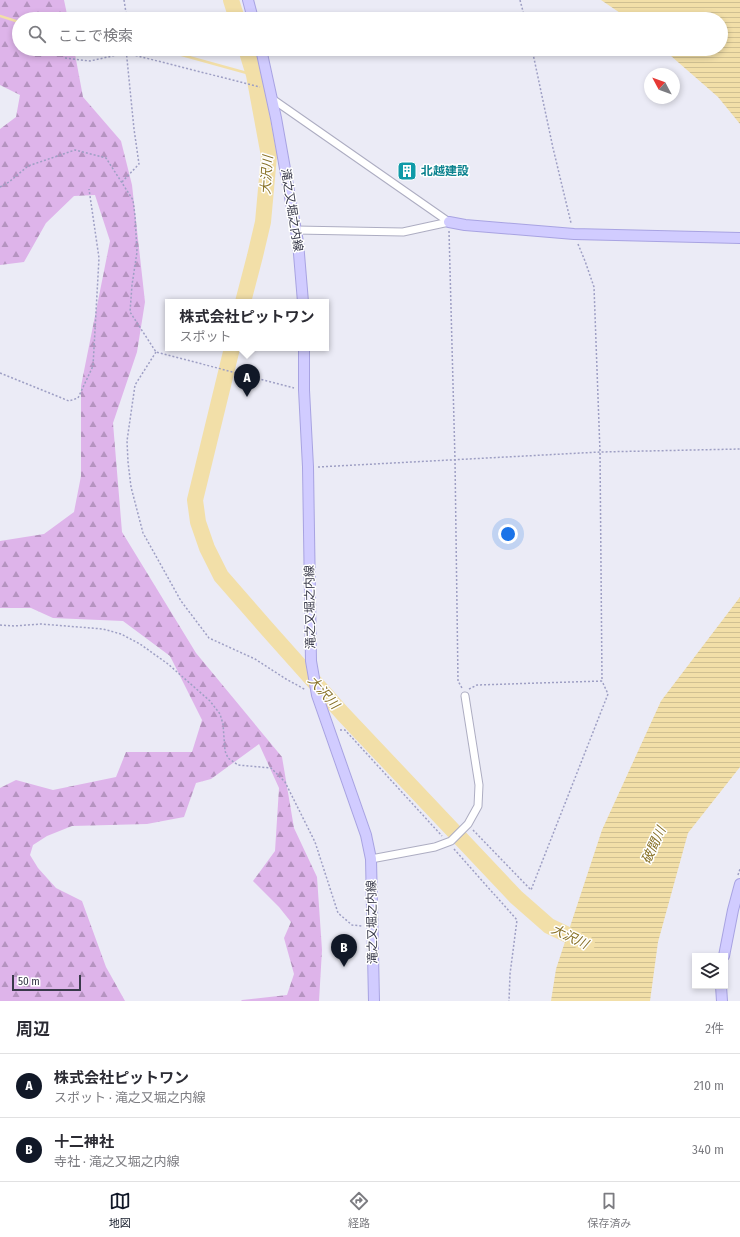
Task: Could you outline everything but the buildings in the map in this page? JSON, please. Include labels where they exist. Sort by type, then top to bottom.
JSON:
[{"type":"main road","points":[[248,0],[251,12]]},
{"type":"main road","name":"滝之又堀之内線","points":[[262,56],[276,118],[298,242],[303,299]]},
{"type":"main road","points":[[449,222],[465,225],[574,234],[740,238]]},
{"type":"main road","name":"滝之又堀之内線","points":[[304,351],[304,390],[308,467],[311,661],[317,694],[366,835],[371,859],[374,1001]]},
{"type":"main road","points":[[725,953],[732,910],[740,884]]},
{"type":"main road","points":[[721,989],[722,1001]]},
{"type":"street","points":[[270,94],[449,222]]},
{"type":"street","points":[[296,230],[403,232],[449,222]]},
{"type":"street","points":[[371,859],[435,847],[451,841],[468,824],[478,806],[479,785],[465,696]]},
{"type":"path","points":[[124,0],[126,12]]},
{"type":"path","points":[[520,0],[523,12]]},
{"type":"path","points":[[65,58],[90,60],[111,56]]},
{"type":"path","points":[[122,182],[139,164],[126,56]]},
{"type":"path","points":[[137,56],[270,94]]},
{"type":"path","points":[[468,824],[531,890],[608,694],[602,681],[600,452],[594,287],[574,234],[553,148],[533,56]]},
{"type":"path","points":[[0,187],[9,182],[28,166],[75,150],[106,158],[133,200],[137,252],[130,312],[156,352],[304,390]]},
{"type":"path","points":[[0,373],[69,401],[78,398],[93,366],[99,258],[89,189]]},
{"type":"path","points":[[449,222],[458,681],[465,696]]},
{"type":"path","points":[[156,352],[135,385],[127,441],[130,487],[144,533],[181,601],[209,638],[255,659],[286,679],[317,694]]},
{"type":"path","points":[[308,467],[600,452],[740,449]]},
{"type":"path","points":[[0,625],[14,626],[41,624],[104,629],[121,634],[140,644],[168,664],[210,701],[220,714],[223,724],[225,751],[228,758],[238,765],[271,768],[285,782],[315,842],[338,913],[352,925],[372,926]]},
{"type":"path","points":[[465,696],[469,688],[477,685],[602,681]]},
{"type":"green space","points":[[0,0],[64,0],[67,12],[12,12],[12,56],[75,56],[83,97],[121,141],[132,185],[145,302],[137,352],[113,423],[122,532],[196,653],[282,757],[294,828],[317,877],[322,950],[319,1001],[241,1001],[287,995],[294,974],[284,938],[291,922],[279,907],[253,881],[275,851],[279,788],[259,744],[211,779],[196,783],[184,817],[147,824],[72,826],[47,836],[33,845],[30,855],[38,868],[56,888],[82,901],[106,967],[125,1001],[0,1001],[0,788],[16,780],[53,790],[116,777],[126,752],[192,752],[202,720],[170,656],[123,621],[53,618],[31,608],[0,608],[0,541],[44,534],[74,512],[81,476],[81,386],[110,241],[95,195],[74,196],[46,223],[24,262],[0,265],[0,129],[16,117],[20,95],[0,85]]},
{"type":"water","points":[[601,0],[740,0],[740,124],[718,97],[671,56],[728,56],[728,12],[619,12]]},
{"type":"water","name":"破間川","points":[[740,597],[740,767],[688,833],[658,942],[650,1001],[551,1001],[556,969],[602,830],[661,701]]},
{"type":"waterway","name":"大沢川","points":[[231,0],[235,12]]},
{"type":"waterway","points":[[0,16],[12,20]]},
{"type":"waterway","points":[[185,56],[254,75]]},
{"type":"waterway","name":"大沢川","points":[[244,299],[263,222],[269,156],[254,75],[248,56]]},
{"type":"waterway","name":"大沢川","points":[[231,351],[195,500],[198,522],[207,548],[221,576],[343,714],[516,897],[549,926],[587,944]]},
{"type":"place","name":"北越建設","points":[[407,171]]},
{"type":"place","name":"株式会社ピットワン","points":[[247,397]]},
{"type":"place","name":"十二神社","points":[[344,967]]}]
